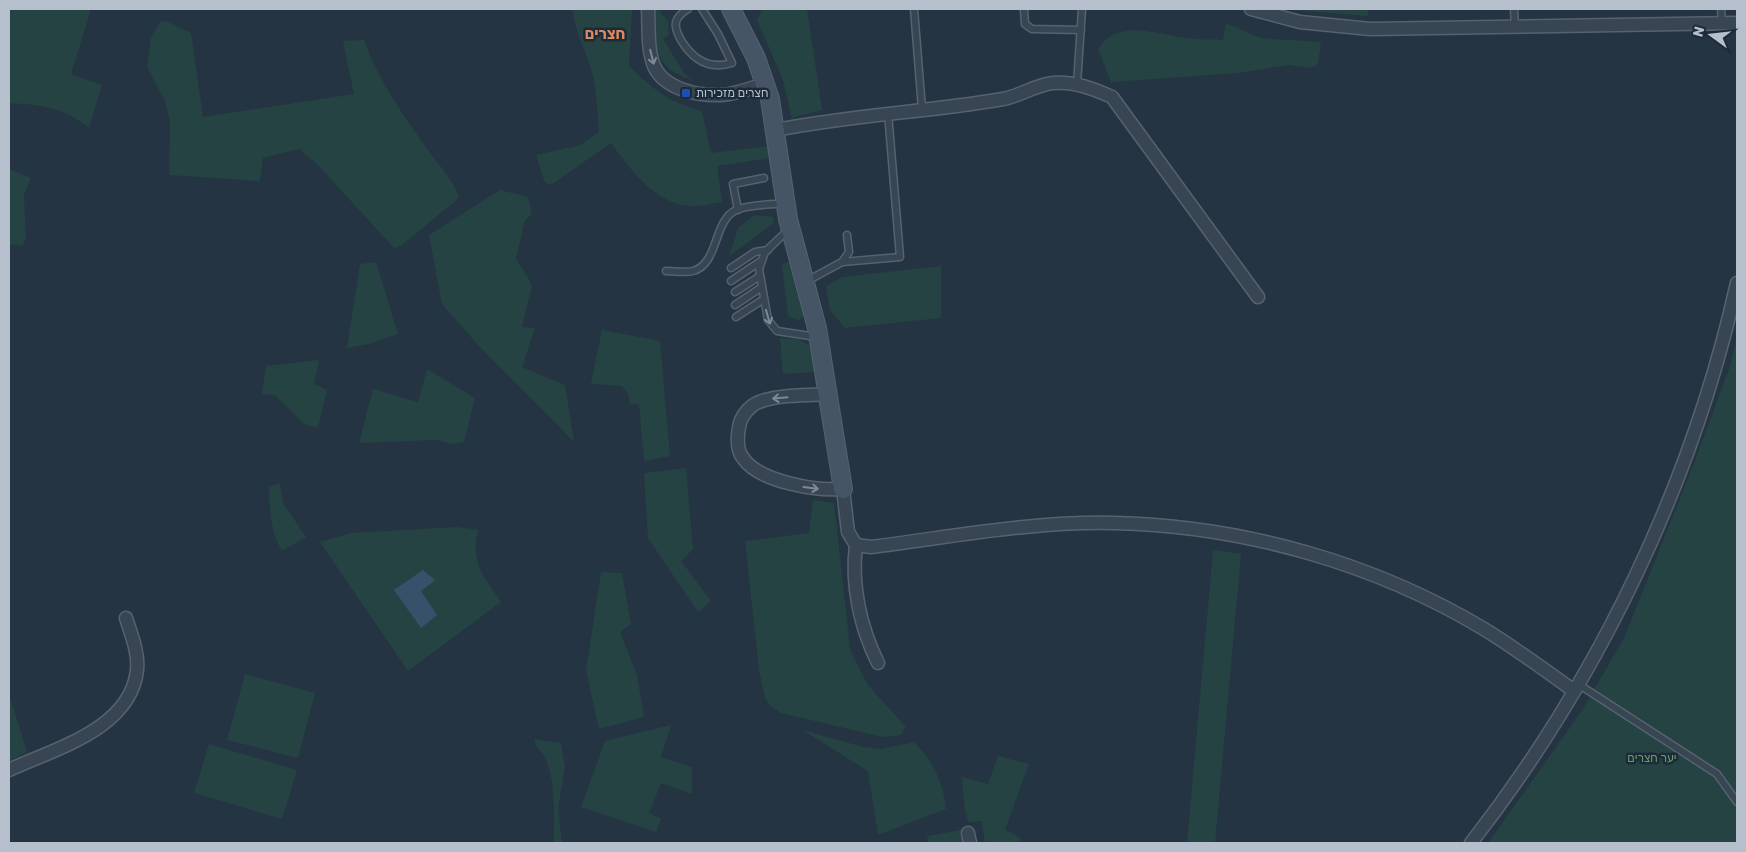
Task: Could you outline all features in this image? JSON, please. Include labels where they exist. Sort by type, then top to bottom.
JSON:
[{"type":"street","points":[[648,9],[649,43],[655,67],[664,79],[673,85],[697,93],[721,95],[765,84]]},
{"type":"street","points":[[731,9],[746,35],[765,84],[776,130],[790,228],[806,281],[818,337],[843,489],[848,532],[856,545],[854,563],[861,614],[868,644],[878,663]]},
{"type":"street","points":[[1251,9],[1300,22],[1335,27],[1412,30],[1737,23]]},
{"type":"street","points":[[776,130],[815,122],[1005,99],[1054,83],[1077,84],[1112,97],[1258,297]]},
{"type":"street","points":[[1471,843],[1516,782],[1576,688],[1618,609],[1659,524],[1692,439],[1711,381],[1737,283]]},
{"type":"street","points":[[828,394],[769,399],[758,403],[749,409],[742,418],[739,427],[739,451],[743,459],[753,467],[787,483],[819,489],[843,489]]},
{"type":"street","points":[[856,545],[871,547],[1018,529],[1114,523],[1186,528],[1261,542],[1341,563],[1415,593],[1484,629],[1576,688]]},
{"type":"street","points":[[9,770],[92,731],[121,709],[135,684],[137,670],[137,660],[126,618]]},
{"type":"lane","points":[[688,9],[679,14],[675,30],[688,52],[694,58],[714,66],[732,63],[718,34],[702,9]]},
{"type":"lane","points":[[914,9],[922,109]]},
{"type":"lane","points":[[1024,9],[1025,24],[1032,29],[1081,30]]},
{"type":"lane","points":[[1077,84],[1082,9]]},
{"type":"lane","points":[[1514,9],[1515,28]]},
{"type":"lane","points":[[1721,9],[1722,23]]},
{"type":"lane","points":[[806,281],[842,262],[900,257],[888,113]]},
{"type":"lane","points":[[738,210],[733,184],[764,178]]},
{"type":"lane","points":[[666,271],[693,271],[702,265],[708,259],[727,218],[738,210],[786,203]]},
{"type":"lane","points":[[790,228],[768,250],[762,261],[760,276],[768,320],[777,331],[818,337]]},
{"type":"lane","points":[[842,262],[849,252],[847,235]]},
{"type":"lane","points":[[731,268],[755,252],[768,250]]},
{"type":"lane","points":[[731,281],[762,261]]},
{"type":"lane","points":[[735,292],[760,276]]},
{"type":"lane","points":[[735,305],[762,287]]},
{"type":"lane","points":[[736,317],[764,299]]},
{"type":"lane","points":[[1576,688],[1716,774],[1737,802]]},
{"type":"green space","points":[[9,9],[91,9],[71,74],[102,85],[89,127],[69,115],[51,108],[9,103]]},
{"type":"green space","points":[[572,9],[632,9],[629,66],[670,99],[702,111],[711,153],[770,146],[770,158],[717,166],[722,202],[702,206],[681,205],[657,194],[636,175],[611,143],[551,185],[545,183],[536,155],[581,145],[599,131],[594,79]]},
{"type":"green space","points":[[655,9],[661,9],[659,11],[668,21],[669,35],[663,39],[684,73],[693,80],[670,69],[663,62],[657,45]]},
{"type":"green space","points":[[762,9],[807,9],[822,110],[792,118],[783,80],[757,20]]},
{"type":"green space","points":[[1279,9],[1368,9],[1368,16]]},
{"type":"green space","points":[[161,21],[168,22],[191,33],[203,117],[354,94],[343,41],[364,40],[369,54],[391,95],[449,178],[459,198],[402,245],[394,248],[317,164],[299,149],[263,158],[260,181],[169,175],[170,122],[166,103],[147,67],[151,37]]},
{"type":"green space","points":[[1226,23],[1260,38],[1321,42],[1318,64],[1311,68],[1289,65],[1238,73],[1111,82],[1098,49],[1106,39],[1116,33],[1139,30],[1192,39],[1223,40]]},
{"type":"green space","points":[[9,169],[31,178],[24,195],[26,239],[22,246],[9,244]]},
{"type":"green space","points":[[500,190],[528,197],[532,214],[525,220],[516,258],[532,285],[522,327],[535,328],[522,367],[565,385],[574,442],[478,345],[442,304],[429,235]]},
{"type":"green space","points":[[754,215],[773,217],[774,223],[729,256],[738,228]]},
{"type":"green space","points":[[791,261],[804,306],[803,317],[799,320],[788,316],[782,264]]},
{"type":"green space","points":[[376,262],[398,334],[369,344],[347,348],[360,264]]},
{"type":"green space","points":[[941,266],[941,318],[845,328],[830,310],[826,286],[842,277]]},
{"type":"green space","points":[[602,330],[660,341],[670,456],[644,461],[639,404],[630,404],[628,394],[622,386],[591,384]]},
{"type":"green space","name":"יער חצרים","points":[[1737,335],[1737,843],[1488,843],[1581,712],[1624,638],[1693,466],[1730,366]]},
{"type":"green space","points":[[780,338],[798,339],[812,347],[816,372],[783,374]]},
{"type":"green space","points":[[319,360],[314,384],[327,390],[318,428],[304,424],[275,395],[262,394],[266,366]]},
{"type":"green space","points":[[427,369],[475,398],[464,442],[452,444],[436,440],[359,443],[373,389],[418,402]]},
{"type":"green space","points":[[686,468],[693,549],[681,561],[711,601],[698,612],[648,538],[644,473]]},
{"type":"green space","points":[[280,483],[283,503],[306,537],[282,551],[273,528],[269,487]]},
{"type":"green space","points":[[813,500],[834,503],[850,649],[867,684],[906,727],[901,735],[883,737],[781,713],[770,706],[765,698],[759,670],[745,541],[809,533]]},
{"type":"green space","points":[[457,527],[478,530],[476,542],[477,560],[484,576],[501,602],[408,671],[320,542],[351,533]]},
{"type":"green space","points":[[1213,550],[1241,554],[1215,843],[1187,843]]},
{"type":"green space","points":[[601,572],[622,573],[631,624],[620,632],[637,675],[644,717],[599,729],[586,671]]},
{"type":"green space","points":[[245,674],[315,693],[298,758],[227,740]]},
{"type":"green space","points":[[9,694],[27,752],[9,761]]},
{"type":"green space","points":[[671,725],[661,757],[692,767],[692,794],[661,783],[649,813],[661,819],[656,832],[581,807],[605,741]]},
{"type":"green space","points":[[803,730],[863,747],[881,749],[914,742],[932,764],[936,772],[943,790],[946,809],[878,835],[868,771]]},
{"type":"green space","points":[[534,739],[561,743],[565,767],[558,809],[562,843],[554,843],[554,800],[551,777],[545,758]]},
{"type":"green space","points":[[209,744],[297,770],[282,819],[194,793]]},
{"type":"green space","points":[[998,756],[1029,764],[1005,830],[1021,838],[1019,843],[985,843],[982,821],[968,822],[964,804],[962,777],[988,784]]},
{"type":"green space","points":[[961,830],[963,843],[928,843],[927,836]]},
{"type":"water","points":[[423,570],[435,580],[421,591],[437,615],[421,628],[394,590]]},
{"type":"place","name":"חצרים מזכירות","points":[[686,93]]},
{"type":"district","name":"חצרים","points":[[605,34]]}]
